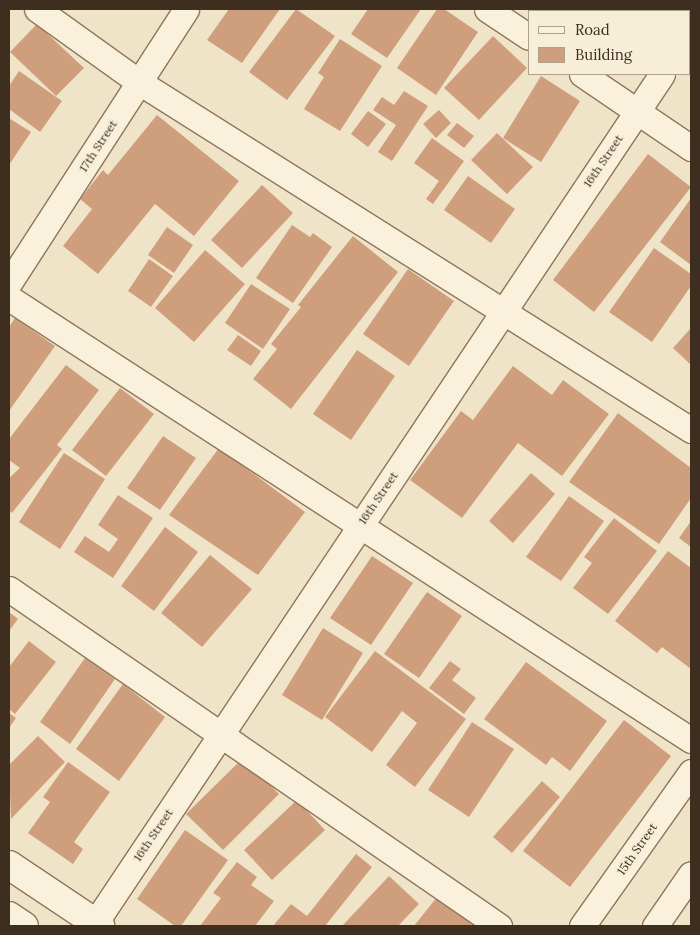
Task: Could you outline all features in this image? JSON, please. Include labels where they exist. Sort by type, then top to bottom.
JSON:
[{"type":"street","points":[[37,9],[139,82],[691,430]]},
{"type":"street","name":"17th Street","points":[[9,283],[186,9]]},
{"type":"street","points":[[487,9],[528,36]]},
{"type":"street","points":[[583,75],[691,148]]},
{"type":"street","name":"16th Street","points":[[98,924],[220,734],[661,75]]},
{"type":"street","points":[[9,298],[691,740]]},
{"type":"street","points":[[9,589],[499,926]]},
{"type":"street","name":"15th Street","points":[[582,926],[691,772]]},
{"type":"street","points":[[9,866],[98,924]]},
{"type":"street","points":[[655,926],[691,874]]},
{"type":"street","points":[[9,916],[24,926]]},
{"type":"building","points":[[229,9],[280,9],[242,63],[207,40]]},
{"type":"building","points":[[296,9],[335,36],[287,100],[249,72]]},
{"type":"building","points":[[368,9],[421,9],[387,58],[351,34]]},
{"type":"building","points":[[437,9],[444,9],[478,32],[436,95],[397,68]]},
{"type":"building","points":[[37,24],[84,68],[56,96],[10,52]]},
{"type":"building","points":[[493,36],[527,68],[479,120],[444,88]]},
{"type":"building","points":[[340,39],[382,66],[340,131],[304,109],[324,77],[318,73]]},
{"type":"building","points":[[19,71],[62,101],[40,132],[9,109],[9,86]]},
{"type":"building","points":[[541,76],[580,101],[541,162],[503,138]]},
{"type":"building","points":[[404,91],[428,106],[392,161],[378,152],[396,125],[373,110],[382,97],[394,105]]},
{"type":"building","points":[[439,110],[451,123],[436,138],[423,124]]},
{"type":"building","points":[[368,111],[386,124],[368,147],[351,134]]},
{"type":"building","points":[[157,115],[239,181],[194,236],[155,204],[98,274],[63,246],[92,209],[80,199],[103,170],[108,175]]},
{"type":"building","points":[[9,118],[31,132],[9,165]]},
{"type":"building","points":[[457,123],[474,136],[464,148],[447,135]]},
{"type":"building","points":[[497,133],[533,167],[507,194],[471,160]]},
{"type":"building","points":[[432,138],[464,161],[433,204],[426,199],[439,181],[414,163]]},
{"type":"building","points":[[648,154],[691,187],[594,312],[553,280]]},
{"type":"building","points":[[468,176],[515,209],[491,243],[444,210]]},
{"type":"building","points":[[262,185],[293,213],[242,268],[211,240]]},
{"type":"building","points":[[691,198],[691,265],[660,242]]},
{"type":"building","points":[[292,225],[310,237],[313,233],[332,247],[293,303],[256,278]]},
{"type":"building","points":[[167,227],[193,245],[174,273],[148,255]]},
{"type":"building","points":[[353,236],[398,272],[291,409],[253,379],[277,349],[271,344],[301,307],[298,305]]},
{"type":"building","points":[[654,248],[691,274],[691,286],[652,342],[609,312]]},
{"type":"building","points":[[205,250],[245,284],[194,342],[155,308]]},
{"type":"building","points":[[149,259],[173,276],[151,307],[128,291]]},
{"type":"building","points":[[408,269],[454,301],[409,366],[363,334]]},
{"type":"building","points":[[251,284],[290,309],[263,349],[225,323]]},
{"type":"building","points":[[15,318],[55,346],[9,411],[9,327]]},
{"type":"building","points":[[691,328],[691,365],[673,348]]},
{"type":"building","points":[[238,335],[261,351],[251,366],[227,350]]},
{"type":"building","points":[[357,350],[395,376],[351,440],[313,414]]},
{"type":"building","points":[[66,365],[99,390],[57,445],[62,449],[12,513],[9,510],[9,478],[20,468],[9,460],[9,439]]},
{"type":"building","points":[[513,366],[552,395],[563,380],[609,414],[562,476],[518,443],[462,518],[410,480],[461,411],[473,420]]},
{"type":"building","points":[[120,388],[154,414],[106,476],[72,450]]},
{"type":"building","points":[[618,413],[691,468],[691,498],[659,544],[569,482]]},
{"type":"building","points":[[163,436],[196,458],[160,510],[127,488]]},
{"type":"building","points":[[219,448],[305,512],[258,575],[169,515]]},
{"type":"building","points":[[64,453],[105,479],[60,549],[19,522]]},
{"type":"building","points":[[531,473],[555,494],[513,543],[489,521]]},
{"type":"building","points":[[118,495],[153,518],[113,578],[74,552],[85,536],[109,552],[118,539],[98,525]]},
{"type":"building","points":[[569,496],[604,521],[561,581],[526,557]]},
{"type":"building","points":[[614,518],[657,551],[608,614],[573,588],[592,563],[584,557]]},
{"type":"building","points":[[691,521],[691,547],[679,538]]},
{"type":"building","points":[[165,527],[198,552],[154,611],[121,586]]},
{"type":"building","points":[[668,551],[691,568],[691,669],[662,647],[657,653],[615,621]]},
{"type":"building","points":[[210,555],[252,589],[202,647],[161,613]]},
{"type":"building","points":[[372,556],[413,583],[371,645],[330,618]]},
{"type":"building","points":[[427,592],[462,616],[419,678],[384,654]]},
{"type":"building","points":[[9,612],[18,619],[9,631]]},
{"type":"building","points":[[323,628],[363,653],[322,720],[282,695]]},
{"type":"building","points":[[29,641],[56,662],[15,714],[9,709],[9,667]]},
{"type":"building","points":[[375,651],[466,719],[415,787],[386,765],[417,723],[402,711],[372,752],[325,717]]},
{"type":"building","points":[[85,658],[115,679],[70,744],[40,722]]},
{"type":"building","points":[[450,661],[461,669],[452,680],[476,698],[464,714],[429,688]]},
{"type":"building","points":[[526,662],[607,721],[570,771],[552,757],[546,765],[484,719]]},
{"type":"building","points":[[123,684],[165,717],[119,781],[76,749]]},
{"type":"building","points":[[9,713],[16,718],[9,728]]},
{"type":"building","points":[[624,720],[671,756],[570,887],[523,851]]},
{"type":"building","points":[[472,722],[514,749],[469,817],[428,790]]},
{"type":"building","points":[[38,736],[65,762],[11,819],[9,765]]},
{"type":"building","points":[[243,758],[279,794],[223,850],[186,814]]},
{"type":"building","points":[[68,762],[110,792],[74,842],[83,849],[73,864],[28,833],[50,802],[43,797]]},
{"type":"building","points":[[542,781],[560,797],[512,853],[493,837]]},
{"type":"building","points":[[297,800],[325,830],[272,880],[244,850]]},
{"type":"building","points":[[185,830],[228,860],[181,926],[175,926],[137,899]]},
{"type":"building","points":[[356,854],[372,867],[325,926],[273,926],[291,904],[307,916]]},
{"type":"building","points":[[237,862],[257,877],[251,885],[274,901],[255,926],[200,926],[221,898],[213,893]]},
{"type":"building","points":[[389,876],[419,904],[398,926],[342,926]]},
{"type":"building","points":[[437,897],[472,924],[470,926],[414,926]]}]
